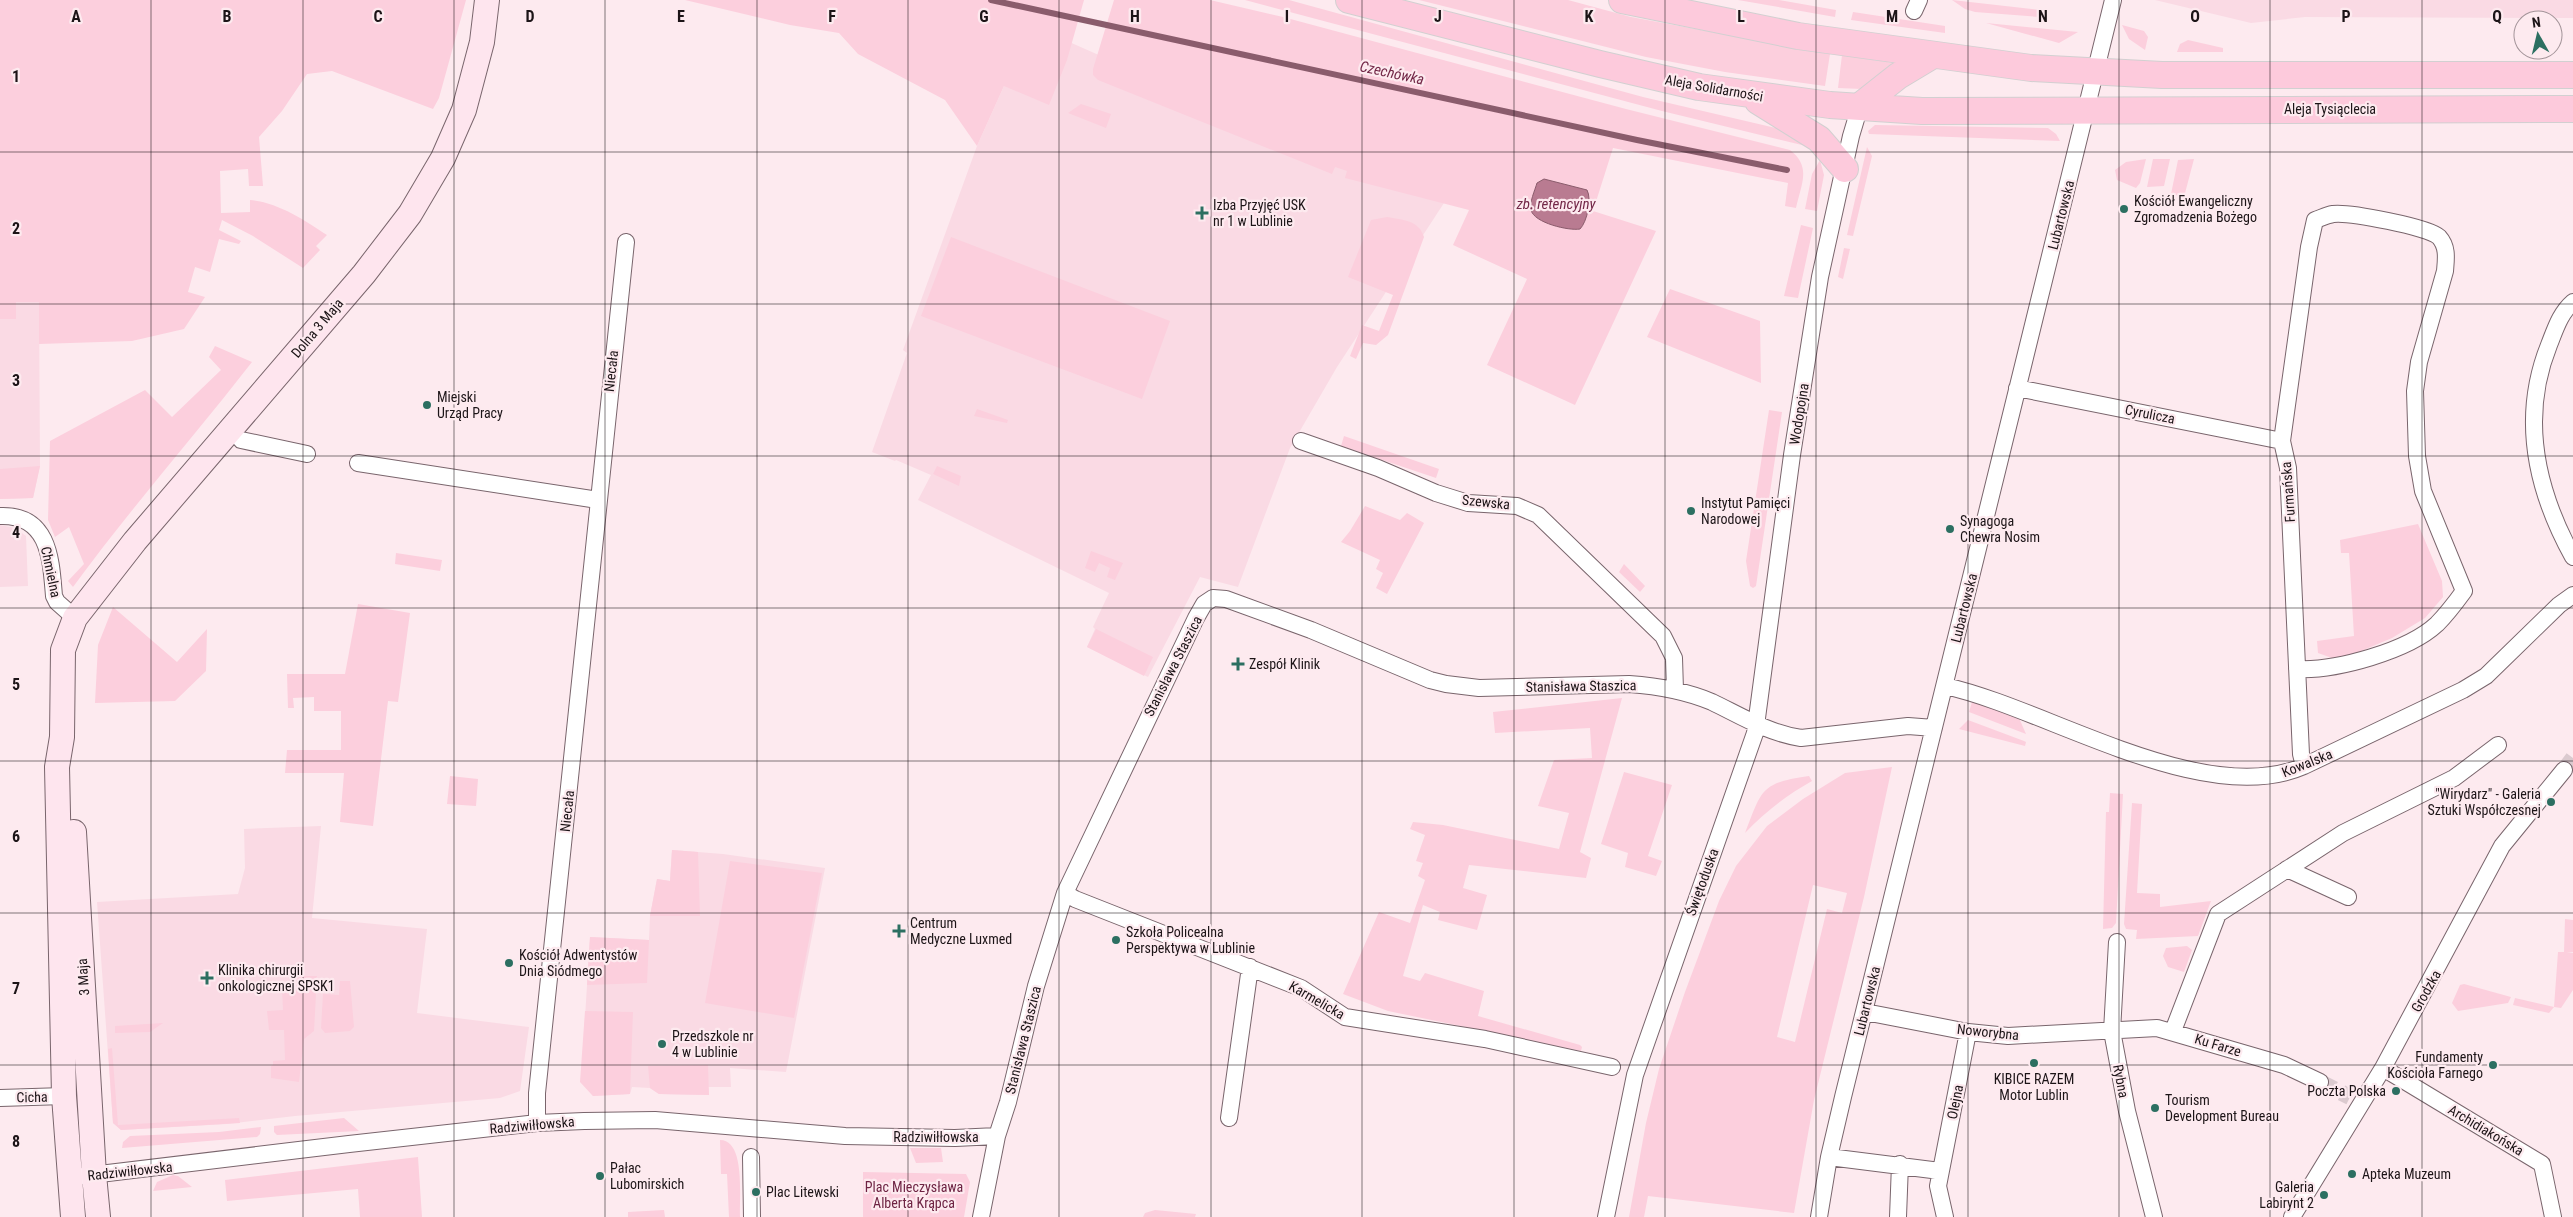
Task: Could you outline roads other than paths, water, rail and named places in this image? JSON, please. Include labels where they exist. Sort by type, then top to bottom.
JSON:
[{"type":"main road","name":"Aleja Solidarności","points":[[1349,0],[1626,70],[1749,95],[1830,105],[1922,111],[2088,111]]},
{"type":"main road","points":[[1622,0],[1798,36],[2031,68],[2162,75],[2573,75]]},
{"type":"main road","points":[[1860,106],[1898,76],[1933,55]]},
{"type":"main road","points":[[1749,95],[1808,131],[1819,140],[1845,169]]},
{"type":"main road","name":"Aleja Tysiąclecia","points":[[2088,111],[2573,109]]},
{"type":"street","name":"Dolna 3 Maja","points":[[76,618],[135,541],[364,274],[410,214],[443,158],[464,110],[482,42],[487,0]]},
{"type":"street","name":"Lubartowska","points":[[1819,1217],[1829,1157],[2017,388],[2088,111],[2113,0]]},
{"type":"street","name":"Wodopojna","points":[[1755,725],[1789,474],[1820,277],[1851,136],[1860,106]]},
{"type":"street","name":"Furmańska","points":[[2297,669],[2340,666],[2400,647],[2436,625],[2464,591],[2423,491],[2417,456],[2414,391],[2419,362],[2445,271],[2445,246],[2438,236],[2425,229],[2347,214],[2333,214],[2315,220],[2308,247],[2282,441],[2288,468],[2297,669],[2301,754],[2304,766]]},
{"type":"street","name":"Niecała","points":[[537,1123],[537,1093],[626,242]]},
{"type":"street","points":[[2573,302],[2566,308],[2545,354],[2534,398],[2532,420],[2546,495],[2573,556]]},
{"type":"street","name":"Cyrulicza","points":[[2017,388],[2282,441]]},
{"type":"street","points":[[241,440],[307,454]]},
{"type":"street","name":"Szewska","points":[[1301,441],[1378,468],[1436,493],[1468,503],[1517,506],[1538,515],[1663,636],[1674,658],[1675,690]]},
{"type":"street","points":[[358,463],[598,500]]},
{"type":"street","name":"Chmielna","points":[[0,516],[26,522],[41,536],[50,553],[54,596],[57,602],[76,618]]},
{"type":"street","name":"Kowalska","points":[[1945,686],[1967,691],[2012,707],[2125,751],[2175,765],[2244,778],[2287,774],[2430,708],[2486,676],[2559,605],[2573,595]]},
{"type":"street","name":"Stanisława Staszica","points":[[981,1217],[997,1136],[1008,1102],[1036,986],[1065,893],[1196,618],[1204,604],[1213,598],[1226,599],[1303,627],[1390,665],[1446,684],[1479,688],[1629,684],[1675,690],[1710,702],[1755,725]]},
{"type":"street","name":"3 Maja","points":[[73,1217],[64,1096],[57,766],[62,737],[63,650],[76,618]]},
{"type":"street","points":[[1755,725],[1786,736],[1801,738],[1908,726],[1934,728]]},
{"type":"street","name":"Świętoduska","points":[[1606,1217],[1636,1075],[1689,916],[1748,753],[1755,725]]},
{"type":"street","name":"3 Maja","points":[[62,737],[69,766],[98,1217]]},
{"type":"street","points":[[2173,1031],[2218,914],[2343,833],[2454,778],[2498,745]]},
{"type":"street","name":"Grodzka","points":[[2292,1217],[2356,1100],[2384,1068],[2502,846],[2564,770]]},
{"type":"street","points":[[2287,869],[2348,896]]},
{"type":"street","name":"Karmelicka","points":[[1065,893],[1075,900],[1250,966],[1301,988],[1346,1017],[1485,1039],[1612,1067]]},
{"type":"street","name":"Rybna","points":[[2116,942],[2112,1032],[2127,1111],[2154,1217]]},
{"type":"street","points":[[1229,1118],[1250,966]]},
{"type":"street","name":"Noworybna","points":[[1865,1012],[1968,1032],[2016,1036],[2112,1032]]},
{"type":"street","name":"Ku Farze","points":[[2112,1032],[2157,1028],[2173,1031],[2284,1064],[2320,1082]]},
{"type":"street","name":"Olejna","points":[[1945,1217],[1938,1186],[1968,1032]]},
{"type":"street","name":"Archidiakońska","points":[[2384,1068],[2542,1164],[2553,1217]]},
{"type":"street","name":"Cicha","points":[[0,1098],[64,1096]]},
{"type":"street","name":"Radziwiłłowska","points":[[70,1177],[537,1123],[655,1120],[845,1136],[955,1138],[997,1136]]},
{"type":"street","points":[[751,1157],[752,1217]]},
{"type":"street","points":[[1829,1157],[1940,1170]]},
{"type":"street","points":[[1898,1217],[1900,1164]]},
{"type":"water","name":"zb. retencyjny","points":[[1544,179],[1587,190],[1589,199],[1588,210],[1583,226],[1580,229],[1568,229],[1552,225],[1538,219],[1534,215],[1531,210],[1533,197],[1537,183]]},
{"type":"waterway","name":"Czechówka","points":[[991,0],[1637,140],[1787,170]]},
{"type":"tunnel","points":[[2564,770],[2573,758]]},
{"type":"tunnel","points":[[2320,1082],[2350,1097]]},
{"type":"place","name":"Kościół Ewangeliczny Zgromadzenia Bożego","points":[[2124,209]]},
{"type":"place","name":"Izba Przyjęć USK nr 1 w Lublinie","points":[[1202,213]]},
{"type":"place","name":"Miejski Urząd Pracy","points":[[427,405]]},
{"type":"place","name":"Instytut Pamięci Narodowej","points":[[1691,511]]},
{"type":"place","name":"Synagoga Chewra Nosim","points":[[1950,529]]},
{"type":"place","name":"Zespół Klinik","points":[[1238,664]]},
{"type":"place","name":"\"Wirydarz\" - Galeria Sztuki Współczesnej","points":[[2551,802]]},
{"type":"place","name":"Centrum Medyczne Luxmed","points":[[899,931]]},
{"type":"place","name":"Szkoła Policealna Perspektywa w Lublinie","points":[[1116,940]]},
{"type":"place","name":"Kościół Adwentystów Dnia Siódmego","points":[[509,963]]},
{"type":"place","name":"Klinika chirurgii onkologicznej SPSK1","points":[[207,978]]},
{"type":"place","name":"Przedszkole nr 4 w Lublinie","points":[[662,1044]]},
{"type":"place","name":"KIBICE RAZEM Motor Lublin","points":[[2034,1063]]},
{"type":"place","name":"Fundamenty Kościoła Farnego","points":[[2493,1065]]},
{"type":"place","name":"Poczta Polska","points":[[2396,1091]]},
{"type":"place","name":"Tourism Development Bureau","points":[[2155,1108]]},
{"type":"place","name":"Apteka Muzeum","points":[[2352,1174]]},
{"type":"place","name":"Pałac Lubomirskich","points":[[600,1176]]},
{"type":"place","name":"Plac Litewski","points":[[756,1192]]},
{"type":"place","name":"Galeria Labirynt 2","points":[[2324,1195]]},
{"type":"park label","name":"Plac Mieczysława Alberta Krąpca","points":[[914,1196]]}]
